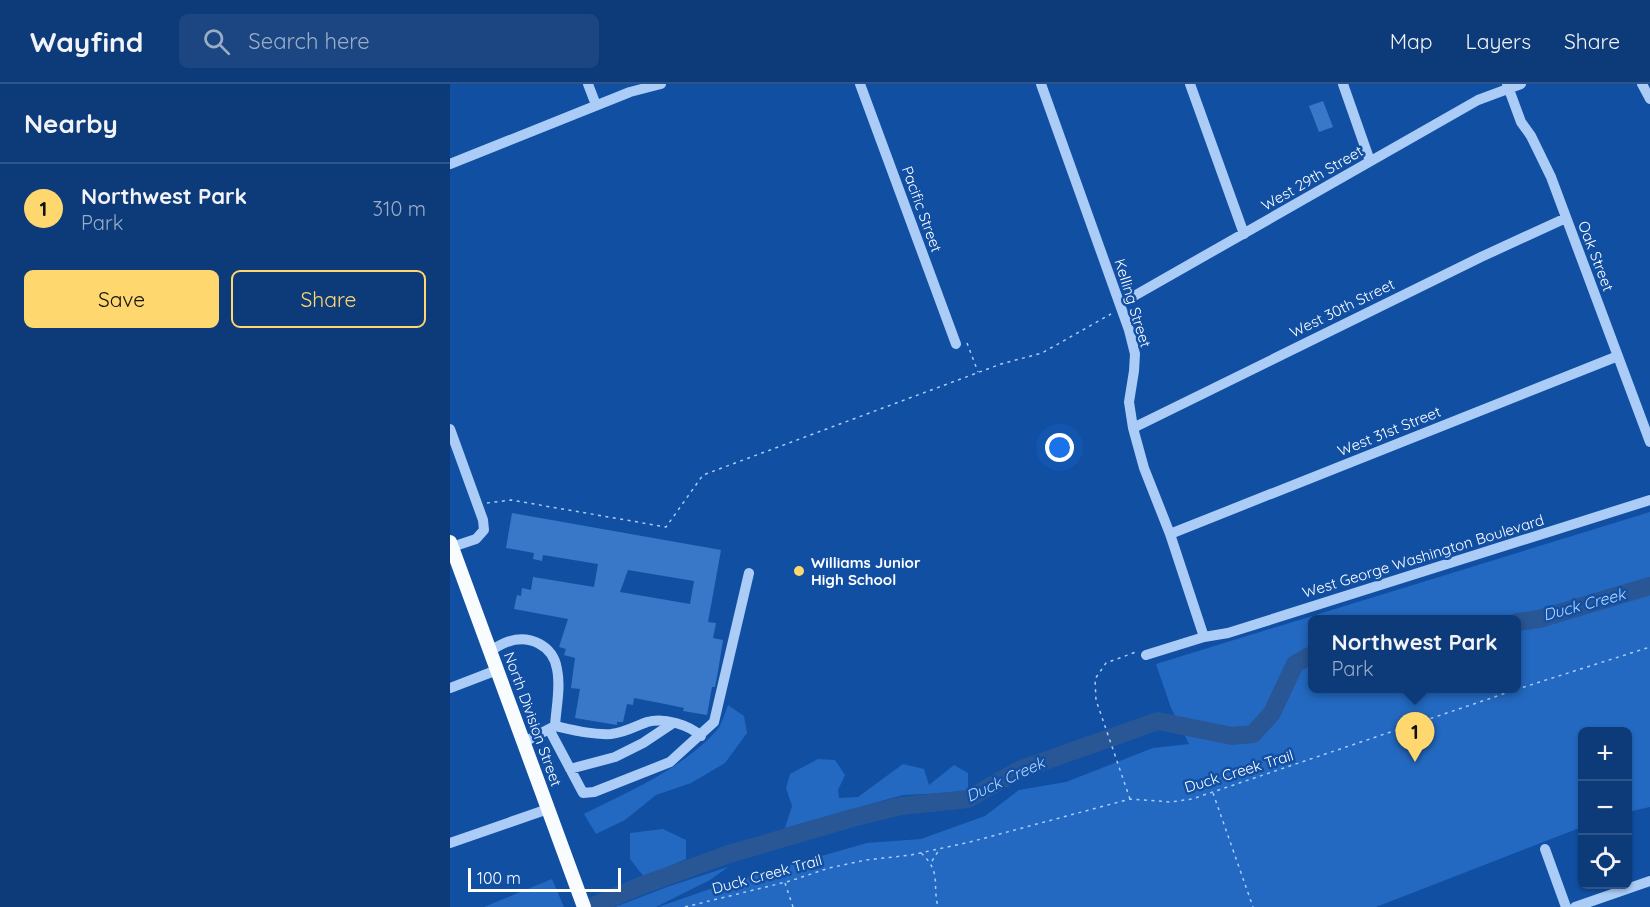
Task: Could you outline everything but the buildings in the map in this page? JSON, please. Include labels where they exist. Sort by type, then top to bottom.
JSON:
[{"type":"main road","name":"North Division Street","points":[[451,545],[584,907]]},
{"type":"street","points":[[588,84],[597,105]]},
{"type":"street","points":[[450,164],[630,92],[661,84]]},
{"type":"street","name":"Pacific Street","points":[[860,84],[956,344]]},
{"type":"street","name":"Kelling Street","points":[[1041,84],[1120,304],[1135,354],[1129,402],[1133,428],[1144,468],[1170,534],[1204,637]]},
{"type":"street","points":[[1191,84],[1244,234]]},
{"type":"street","points":[[1343,84],[1370,161]]},
{"type":"street","name":"West 29th Street","points":[[1120,304],[1478,100],[1507,86],[1521,84]]},
{"type":"street","points":[[1642,84],[1650,99]]},
{"type":"street","name":"Oak Street","points":[[1507,86],[1521,122],[1531,136],[1551,177],[1650,442]]},
{"type":"street","name":"West 30th Street","points":[[1133,428],[1481,257],[1566,218]]},
{"type":"street","name":"West 31st Street","points":[[1170,534],[1618,356]]},
{"type":"street","points":[[450,429],[483,520],[484,530],[476,539],[451,545]]},
{"type":"street","name":"West George Washington Boulevard","points":[[1146,656],[1204,637],[1228,633],[1650,501]]},
{"type":"street","points":[[490,651],[507,641],[526,639],[546,647],[557,668],[558,684],[552,728],[583,793],[594,792],[670,762],[714,722],[749,573]]},
{"type":"street","points":[[450,688],[497,670]]},
{"type":"street","points":[[524,742],[552,728],[613,734],[650,721],[673,723],[693,729],[701,736]]},
{"type":"street","points":[[570,769],[615,757],[643,743],[673,723]]},
{"type":"street","points":[[450,843],[548,808]]},
{"type":"street","points":[[1545,849],[1566,907]]},
{"type":"street","points":[[1575,907],[1650,881]]},
{"type":"path","points":[[477,505],[511,500],[666,527],[703,475],[1001,364],[1042,353],[1115,312],[1120,304]]},
{"type":"path","points":[[956,344],[967,343],[978,373]]},
{"type":"path","name":"Duck Creek Trail","points":[[1521,688],[1650,647]]},
{"type":"path","points":[[1130,799],[1096,699],[1095,679],[1106,663],[1137,652],[1146,656]]},
{"type":"path","name":"Duck Creek Trail","points":[[685,907],[829,868],[940,849],[1130,799],[1171,801],[1192,799],[1506,693]]},
{"type":"path","points":[[1213,792],[1253,907]]},
{"type":"path","points":[[931,862],[940,849]]},
{"type":"path","points":[[920,853],[931,862],[937,885],[938,907]]},
{"type":"path","points":[[784,882],[793,907]]},
{"type":"shaded area","points":[[1650,512],[1650,807],[1632,811],[1632,727],[1578,727],[1578,829],[1376,907],[658,907],[733,881],[867,843],[921,839],[985,816],[1019,790],[1066,782],[1153,748],[1189,744],[1171,708],[1156,664],[1308,617],[1308,693],[1521,693],[1521,615],[1315,615]]},
{"type":"shaded area","points":[[728,705],[744,716],[747,733],[725,763],[691,783],[656,795],[625,820],[596,834],[584,814],[655,778],[688,756],[717,730]]},
{"type":"shaded area","points":[[818,759],[835,760],[845,775],[838,790],[839,798],[858,797],[903,764],[924,769],[929,785],[954,765],[968,773],[968,792],[903,795],[785,828],[792,806],[786,788],[790,774]]},
{"type":"shaded area","points":[[663,829],[686,840],[686,859],[644,877],[630,859],[630,833]]},
{"type":"shaded area","points":[[728,867],[710,880],[656,907],[615,907],[667,887]]},
{"type":"shaded area","points":[[552,879],[564,907],[484,907]]},
{"type":"waterway","name":"Duck Creek","points":[[1521,621],[1539,619],[1650,586]]},
{"type":"waterway","name":"Duck Creek","points":[[591,907],[640,886],[729,854],[852,818],[901,806],[968,799],[1019,770],[1158,721],[1232,736],[1253,734],[1272,713],[1295,664],[1308,657]]},
{"type":"place","name":"Williams Junior High School","points":[[799,571]]},
{"type":"place","name":"Northwest Park","points":[[1415,762]]}]
